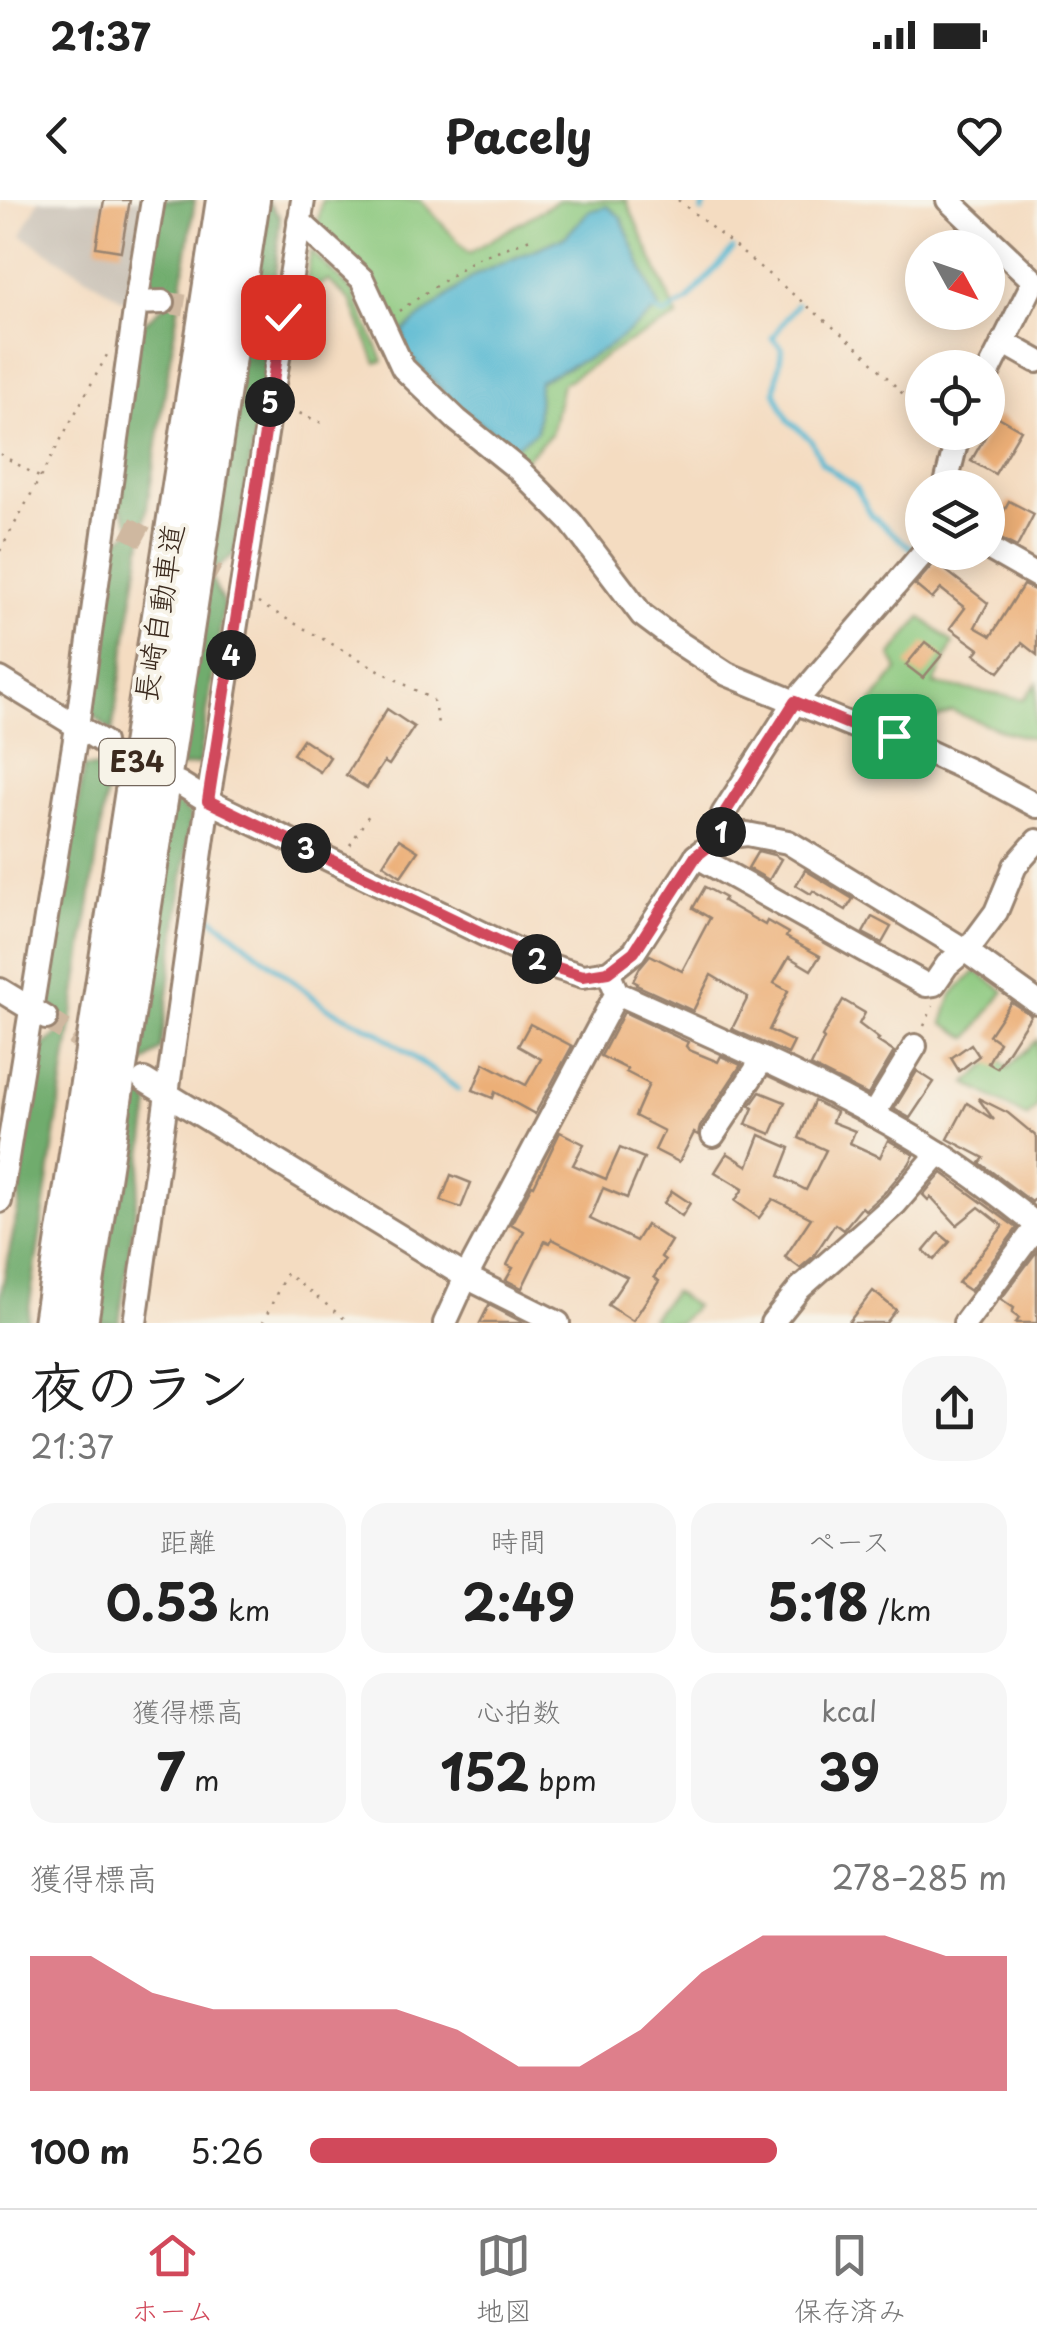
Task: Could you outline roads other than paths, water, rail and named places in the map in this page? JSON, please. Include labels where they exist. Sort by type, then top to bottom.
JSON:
[{"type":"highway","name":"長崎自動車道","points":[[50,1323],[223,200]]},
{"type":"highway","name":"長崎自動車道","points":[[81,1323],[253,200]]},
{"type":"street","points":[[0,1201],[38,1014],[77,726],[116,521],[136,303],[153,200]]},
{"type":"street","points":[[948,200],[1034,281],[1000,350]]},
{"type":"street","points":[[135,1323],[208,801],[270,401],[272,317],[301,210]]},
{"type":"street","points":[[301,210],[362,279],[403,368],[457,420],[519,470],[571,522],[642,614],[678,642],[790,710],[894,736],[1037,806]]},
{"type":"street","points":[[136,303],[163,302]]},
{"type":"street","points":[[1004,342],[1037,361]]},
{"type":"street","points":[[1005,558],[1037,576]]},
{"type":"street","points":[[720,837],[724,814],[790,710],[909,570]]},
{"type":"street","points":[[217,576],[241,587]]},
{"type":"street","points":[[0,680],[103,742]]},
{"type":"street","points":[[179,784],[548,965],[612,982],[872,1115],[989,1187],[1037,1226],[965,1323]]},
{"type":"street","points":[[445,1323],[612,982],[696,856],[720,837],[748,834],[788,842],[1035,995]]},
{"type":"street","points":[[696,856],[926,984],[934,984],[996,912],[1015,866],[1037,840]]},
{"type":"street","points":[[0,990],[38,1014]]},
{"type":"street","points":[[872,1115],[915,1046]]},
{"type":"street","points":[[713,1134],[762,1060]]},
{"type":"street","points":[[144,1080],[466,1277],[558,1323]]},
{"type":"street","points":[[772,1323],[800,1288],[895,1204],[939,1153]]},
{"type":"water","points":[[607,206],[621,217],[659,309],[604,350],[539,381],[537,431],[514,447],[457,406],[406,352],[403,331],[475,275],[565,237],[589,211]]},
{"type":"waterway","points":[[702,211],[707,200]]},
{"type":"waterway","points":[[650,308],[665,315],[687,301],[733,249]]},
{"type":"waterway","points":[[797,304],[772,338],[782,348],[775,392],[788,420],[811,440],[822,463],[855,487],[872,516],[905,543]]},
{"type":"waterway","points":[[209,915],[326,1007],[378,1032],[458,1089]]},
{"type":"tunnel","points":[[163,302],[262,318]]},
{"type":"tunnel","points":[[126,527],[217,576]]},
{"type":"tunnel","points":[[46,1018],[102,1054]]}]
